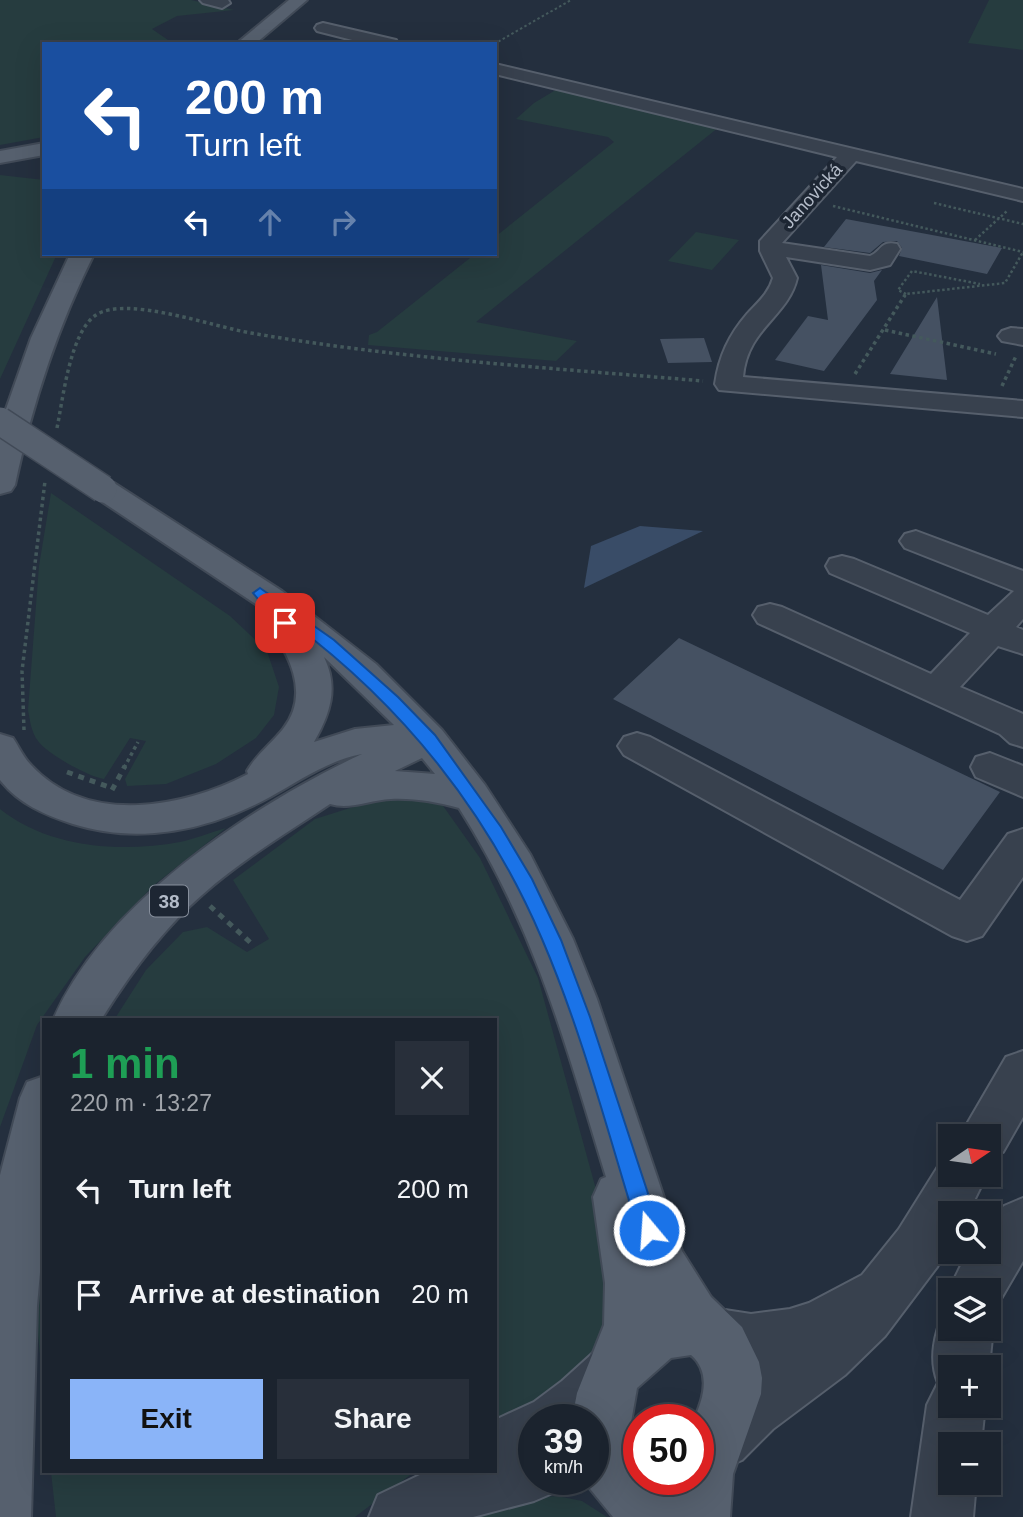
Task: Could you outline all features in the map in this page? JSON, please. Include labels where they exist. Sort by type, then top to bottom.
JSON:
[{"type":"main road","points":[[246,42],[299,0]]},
{"type":"main road","points":[[0,157],[42,149]]},
{"type":"main road","points":[[0,168],[37,171]]},
{"type":"main road","points":[[0,485],[29,379],[78,259]]},
{"type":"main road","points":[[0,421],[260,593],[362,671],[429,739],[472,797],[523,879],[552,940],[672,1291],[689,1317],[728,1355],[732,1377],[722,1427],[714,1433]]},
{"type":"main road","points":[[242,794],[286,753],[300,736],[314,698],[312,667],[306,652],[260,593]]},
{"type":"main road","points":[[14,742],[13,772],[32,789],[60,804],[104,803],[135,821],[175,817],[208,808],[242,794],[309,758],[347,744],[389,737],[429,739]]},
{"type":"main road","name":"38","points":[[77,1018],[116,958],[186,884],[327,787],[429,739]]},
{"type":"main road","points":[[292,812],[354,791],[397,783],[438,787],[472,797]]},
{"type":"main road","points":[[605,1098],[633,1307],[628,1340],[606,1393],[599,1434],[604,1459],[623,1465]]},
{"type":"main road","points":[[0,1517],[12,1266],[17,1216],[32,1135],[42,1104]]},
{"type":"main road","points":[[617,1369],[645,1342],[668,1330],[686,1326],[709,1334]]},
{"type":"main road","points":[[699,1517],[701,1495]]},
{"type":"street","points":[[323,28],[382,42]]},
{"type":"street","points":[[497,69],[851,154],[1015,209]]},
{"type":"street","name":"Janovická","points":[[729,384],[729,363],[734,347],[782,290],[785,278],[771,248],[771,241],[851,154]]},
{"type":"street","points":[[771,248],[870,263],[900,251],[866,245]]},
{"type":"street","points":[[729,384],[1023,409]]},
{"type":"street","points":[[916,541],[1023,583]]},
{"type":"street","points":[[842,566],[1008,637]]},
{"type":"street","points":[[936,690],[1008,637],[1023,599]]},
{"type":"street","points":[[770,615],[1013,725],[1023,734]]},
{"type":"street","points":[[637,746],[967,924],[1023,845]]},
{"type":"street","points":[[992,1124],[1023,1072]]},
{"type":"street","points":[[714,1435],[845,1337],[918,1248],[954,1187]]},
{"type":"street","points":[[983,1278],[999,1248],[1023,1224]]},
{"type":"street","points":[[709,1334],[741,1343],[760,1343],[815,1328],[853,1309],[898,1272]]},
{"type":"street","points":[[580,1404],[617,1369]]},
{"type":"street","points":[[497,1451],[518,1440]]},
{"type":"street","points":[[462,1473],[400,1517],[448,1493],[518,1475]]},
{"type":"street","points":[[942,1517],[945,1495]]},
{"type":"path","points":[[497,42],[571,0]]},
{"type":"path","points":[[807,201],[1023,252],[1005,284],[906,294],[898,290],[912,271],[988,285]]},
{"type":"path","points":[[934,203],[1015,209]]},
{"type":"path","points":[[975,240],[1015,209]]},
{"type":"path","points":[[847,394],[855,375],[906,294]]},
{"type":"path","points":[[57,430],[72,363],[85,324],[97,314],[137,307],[215,327],[338,348],[729,384]]},
{"type":"path","points":[[885,330],[1016,348],[993,406]]},
{"type":"path","points":[[14,742],[22,726],[22,671],[47,470]]},
{"type":"path","points":[[104,803],[138,742]]},
{"type":"path","points":[[56,769],[104,803]]},
{"type":"path","points":[[104,803],[125,788]]},
{"type":"path","points":[[186,884],[251,944]]},
{"type":"green space","points":[[0,0],[191,0],[234,10],[177,16],[152,29],[168,40],[190,42],[42,42],[42,137],[0,145]]},
{"type":"green space","points":[[989,0],[1023,0],[1023,50],[968,43]]},
{"type":"green space","points":[[559,88],[719,127],[476,322],[577,341],[556,361],[368,345],[369,335],[377,332],[472,256],[497,256],[497,235],[614,142],[608,137],[516,119],[534,103]]},
{"type":"green space","points":[[0,175],[42,180],[42,256],[56,256],[0,379]]},
{"type":"green space","points":[[696,232],[739,240],[712,270],[668,261]]},
{"type":"green space","points":[[51,493],[230,616],[267,651],[279,687],[274,715],[256,738],[216,764],[166,784],[127,786],[125,779],[146,741],[130,738],[104,779],[69,764],[38,741],[32,730],[28,710],[39,566]]},
{"type":"green space","points":[[388,796],[441,803],[480,858],[538,978],[597,1193],[615,1296],[592,1367],[532,1404],[518,1404],[518,1413],[497,1426],[497,1018],[115,1018],[146,970],[183,932],[207,927],[247,952],[269,939],[233,880],[315,819]]},
{"type":"green space","points":[[0,809],[40,832],[110,847],[180,842],[226,828],[154,885],[85,957],[37,1025],[0,1127]]},
{"type":"green space","points":[[42,1268],[42,1376],[36,1314]]},
{"type":"green space","points":[[51,1473],[413,1473],[355,1517],[56,1517]]},
{"type":"green space","points":[[557,1496],[582,1501],[607,1517],[467,1517],[521,1499]]},
{"type":"water","points":[[640,526],[703,531],[584,588],[591,546]]},
{"type":"building","points":[[846,219],[1002,248],[987,274],[899,256],[902,248],[897,241],[883,242],[870,253],[824,247]]},
{"type":"building","points":[[821,265],[870,273],[882,270],[874,281],[877,300],[824,371],[775,360],[808,316],[828,320]]},
{"type":"building","points":[[937,297],[947,380],[890,374]]},
{"type":"building","points":[[704,338],[712,362],[668,363],[660,339]]},
{"type":"building","points":[[679,638],[1000,792],[943,870],[613,699]]},
{"type":"route","points":[[285,623],[260,593],[329,643],[393,700],[429,739],[495,831],[523,879],[552,940],[580,1017],[649,1230]]}]
